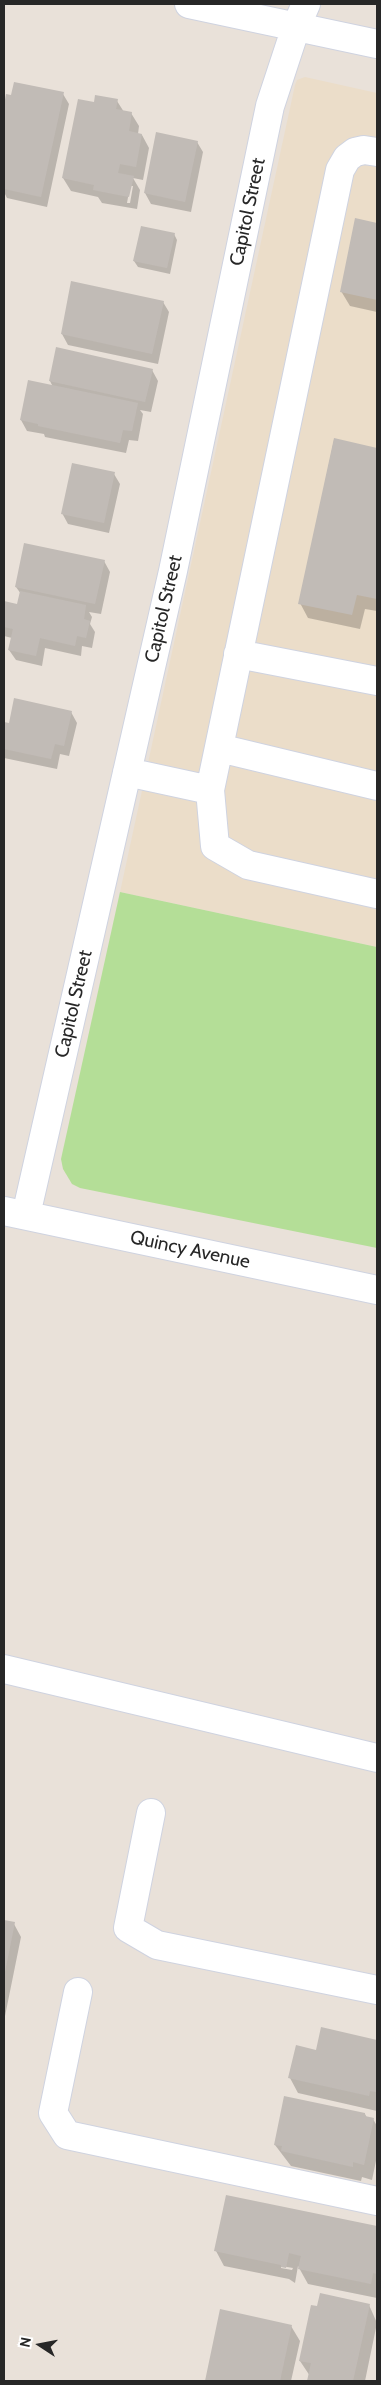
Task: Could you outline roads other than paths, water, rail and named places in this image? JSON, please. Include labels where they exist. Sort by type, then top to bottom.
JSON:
[{"type":"street","points":[[189,4],[301,15],[377,44]]},
{"type":"street","name":"Capitol Street","points":[[15,1213],[127,772],[175,562],[270,106],[301,15]]},
{"type":"street","points":[[377,152],[364,150],[355,152],[347,158],[340,170],[210,790],[215,846],[248,865],[377,894]]},
{"type":"street","points":[[238,654],[377,682]]},
{"type":"street","points":[[219,748],[377,786]]},
{"type":"street","points":[[127,772],[210,790]]},
{"type":"street","name":"Quincy Avenue","points":[[15,1213],[377,1290]]},
{"type":"street","points":[[4,1669],[377,1758]]},
{"type":"street","points":[[151,1813],[128,1928],[157,1945],[377,1990]]},
{"type":"street","points":[[78,1992],[53,2113],[67,2135],[377,2202]]}]
